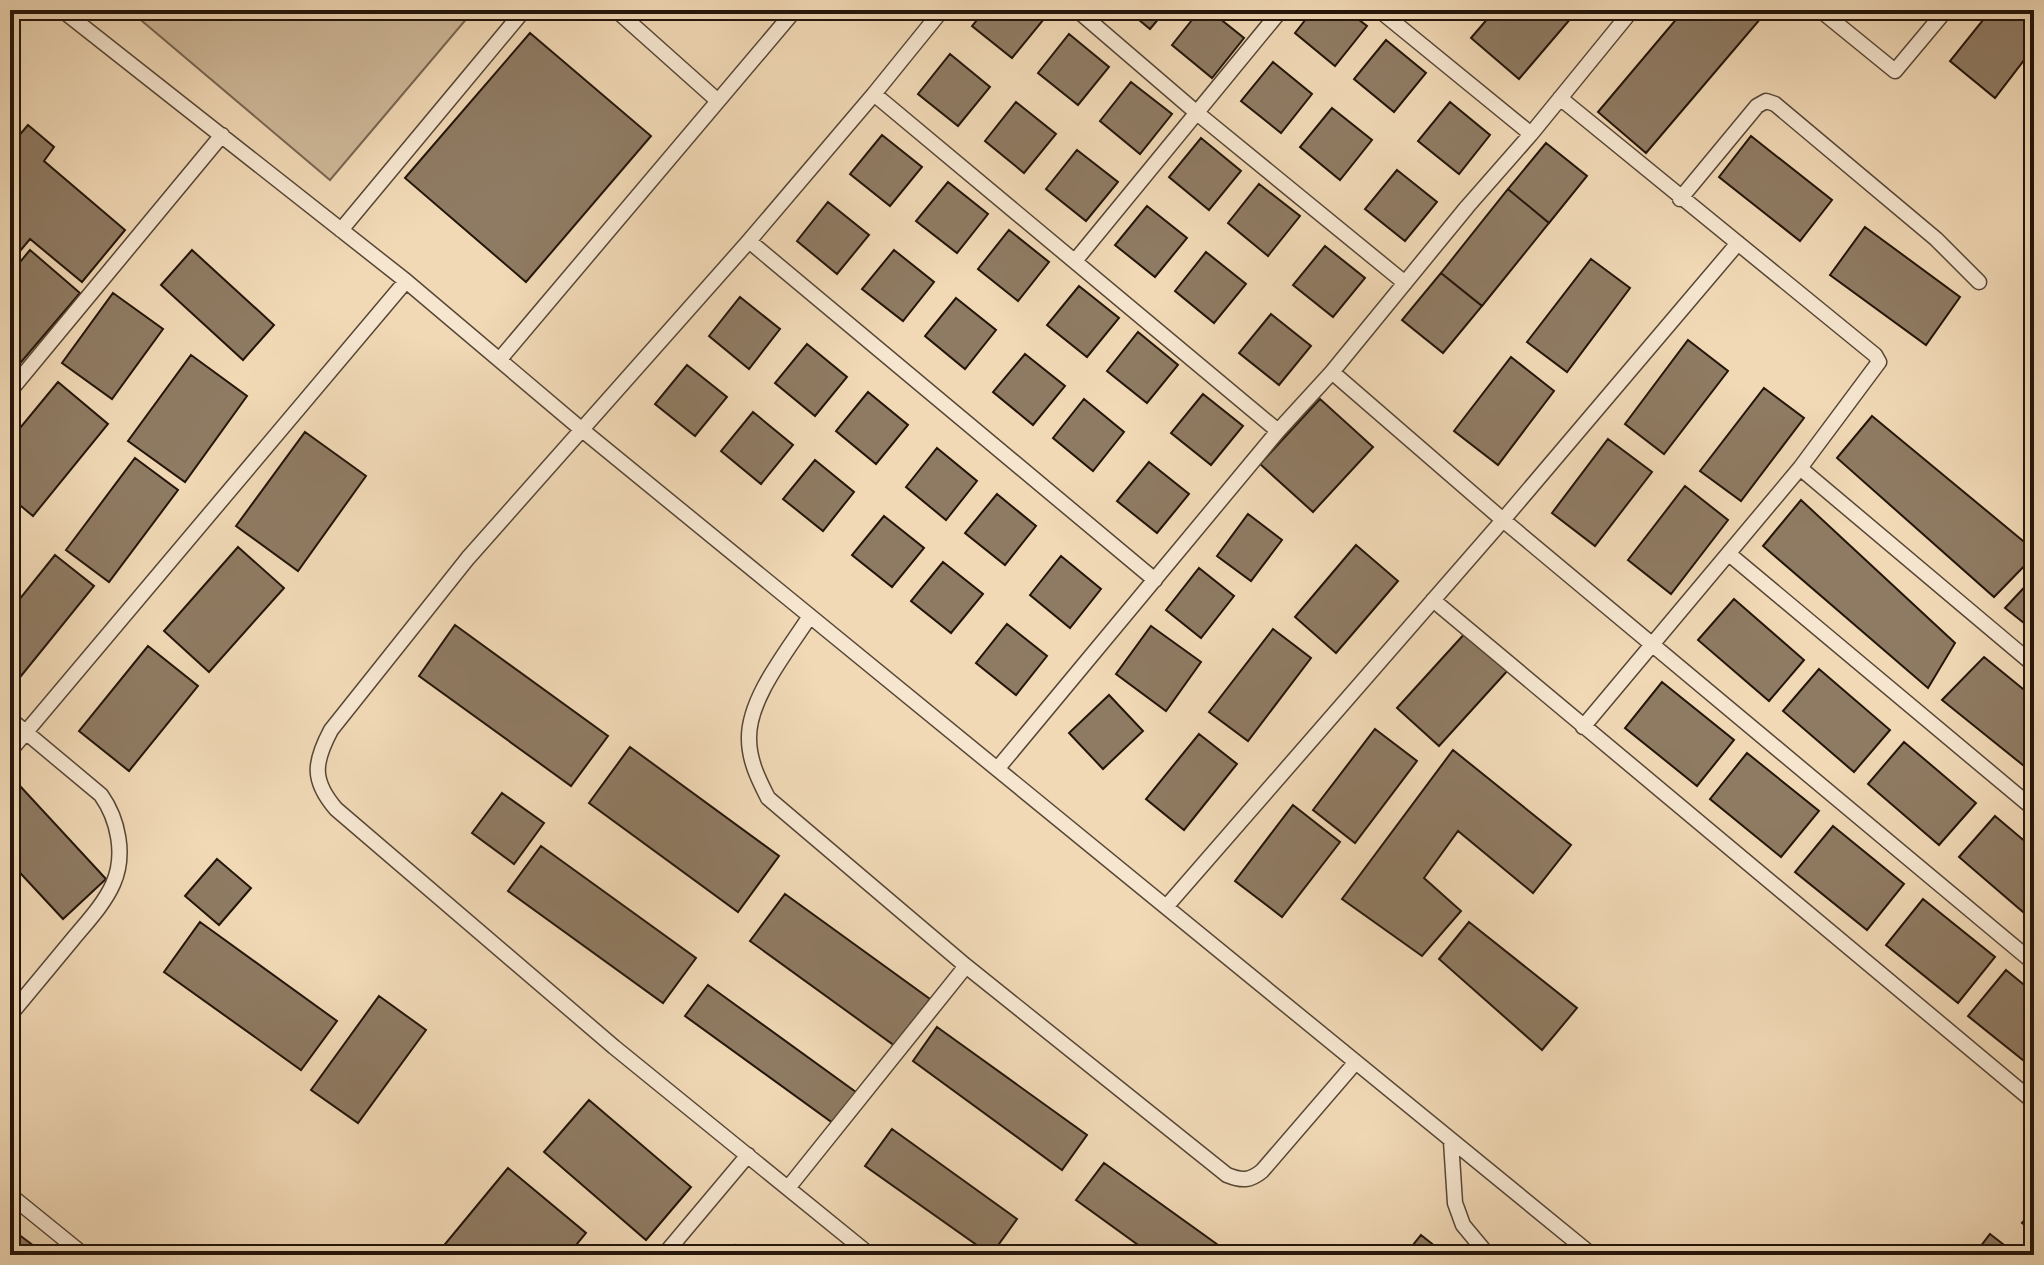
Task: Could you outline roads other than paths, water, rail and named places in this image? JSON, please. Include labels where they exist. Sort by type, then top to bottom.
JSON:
[{"type":"lane","points":[[62,10],[406,281],[581,429],[1592,1255]]},
{"type":"lane","points":[[341,230],[524,10]]},
{"type":"lane","points":[[616,10],[718,101]]},
{"type":"lane","points":[[500,359],[795,10]]},
{"type":"lane","points":[[870,1255],[614,1047],[336,809],[321,792],[317,769],[331,730],[468,558],[749,241],[942,10]]},
{"type":"lane","points":[[1077,10],[1405,283]]},
{"type":"lane","points":[[1075,261],[1281,10]]},
{"type":"lane","points":[[1379,10],[1531,134]]},
{"type":"lane","points":[[998,768],[1632,10]]},
{"type":"lane","points":[[1820,10],[1895,71],[1946,10]]},
{"type":"lane","points":[[874,94],[1278,431]]},
{"type":"lane","points":[[1560,98],[1875,355],[1879,362],[1800,468],[1583,727]]},
{"type":"lane","points":[[1680,199],[1757,106],[1766,101],[1775,104],[1936,239],[1979,282]]},
{"type":"lane","points":[[10,391],[222,135]]},
{"type":"lane","points":[[749,241],[1155,580]]},
{"type":"lane","points":[[1166,907],[1503,520],[1738,243]]},
{"type":"lane","points":[[10,751],[406,281]]},
{"type":"lane","points":[[1332,372],[1652,646],[2034,963]]},
{"type":"lane","points":[[1800,468],[2034,665]]},
{"type":"lane","points":[[1729,554],[2034,809]]},
{"type":"lane","points":[[1433,600],[2034,1102]]},
{"type":"lane","points":[[810,616],[766,684],[754,713],[748,738],[755,773],[768,798],[966,966],[1227,1175],[1240,1180],[1252,1180],[1262,1171],[1355,1063]]},
{"type":"lane","points":[[10,719],[101,795],[112,811],[118,833],[115,881],[99,907],[10,1015]]},
{"type":"lane","points":[[788,1188],[966,966]]},
{"type":"lane","points":[[1451,1141],[1455,1203],[1463,1225],[1488,1255]]},
{"type":"lane","points":[[664,1255],[748,1155]]},
{"type":"lane","points":[[10,1195],[84,1255]]}]
